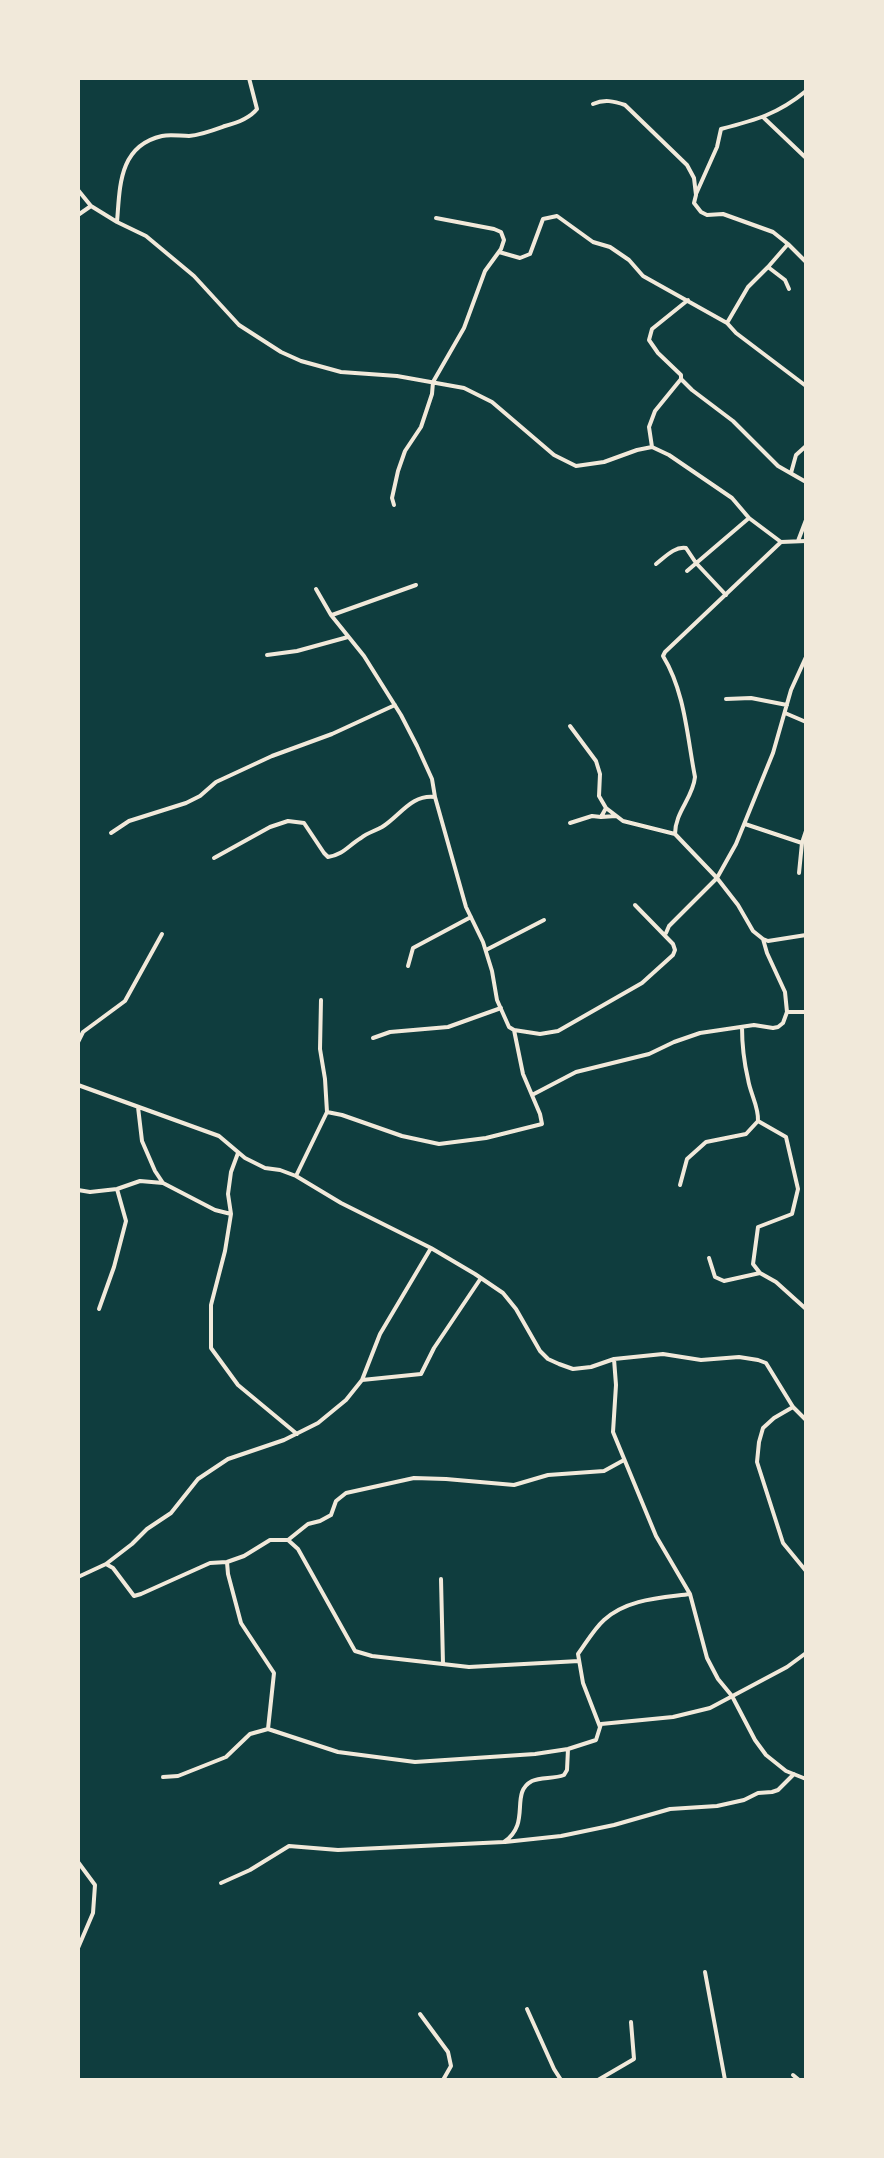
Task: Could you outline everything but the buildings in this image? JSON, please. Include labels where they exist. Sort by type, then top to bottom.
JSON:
[{"type":"street","points":[[117,222],[118,193],[124,165],[142,144],[162,136],[192,136],[235,124],[252,115],[257,108],[249,78]]},
{"type":"street","points":[[806,91],[791,103],[764,118],[721,129],[717,147],[694,202],[701,212],[707,215],[723,214],[773,232],[806,262]]},
{"type":"street","points":[[593,104],[601,100],[625,105],[687,165],[694,178],[696,195]]},
{"type":"street","points":[[764,118],[806,158]]},
{"type":"street","points":[[78,190],[91,206],[153,242],[194,276],[239,325],[281,352],[301,361],[341,372],[397,376],[464,387],[492,402],[554,455],[576,466],[604,462],[652,447],[669,455],[732,498],[749,518],[781,542],[806,541]]},
{"type":"street","points":[[78,214],[91,206]]},
{"type":"street","points":[[499,252],[520,258],[530,254],[543,219],[552,215],[557,216],[593,242],[610,247],[629,260],[643,276],[727,323],[736,333],[806,386]]},
{"type":"street","points":[[394,505],[392,498],[398,471],[405,451],[421,427],[432,394],[433,382],[464,328],[485,271],[499,252],[504,240],[501,232],[494,229],[436,218]]},
{"type":"street","points":[[727,323],[748,287],[788,244]]},
{"type":"street","points":[[768,267],[785,280],[789,290]]},
{"type":"street","points":[[688,300],[652,329],[649,339],[658,353],[681,375],[681,379],[692,390],[733,421],[778,466],[806,482]]},
{"type":"street","points":[[652,447],[649,427],[656,411],[681,379]]},
{"type":"street","points":[[791,473],[796,455],[806,446]]},
{"type":"street","points":[[687,571],[749,518]]},
{"type":"street","points":[[798,541],[806,520]]},
{"type":"street","points":[[675,834],[679,812],[694,786],[695,777],[679,690],[673,671],[663,656],[781,542]]},
{"type":"street","points":[[656,564],[681,547],[686,548],[696,563],[726,595]]},
{"type":"street","points":[[332,615],[416,585]]},
{"type":"street","points":[[316,590],[348,638],[364,656],[417,746],[432,779],[466,907],[486,950],[501,1008],[509,1027],[514,1030],[540,1034],[558,1031],[642,983],[673,955],[675,950],[666,934],[635,905]]},
{"type":"street","points":[[267,655],[297,651],[348,638]]},
{"type":"street","points":[[666,934],[665,931],[669,926],[717,878],[736,844],[772,753],[787,705],[806,657]]},
{"type":"street","points":[[726,699],[751,698],[787,705]]},
{"type":"street","points":[[111,833],[129,821],[186,803],[200,796],[216,782],[272,756],[332,734],[394,705]]},
{"type":"street","points":[[785,713],[806,722]]},
{"type":"street","points":[[570,726],[596,761],[600,774],[599,796],[606,808],[623,821],[636,826],[675,834],[717,878],[738,905],[753,931],[763,939],[768,941],[806,935]]},
{"type":"street","points":[[214,858],[270,827],[288,821],[304,823],[324,854],[328,857],[334,856],[345,852],[361,837],[384,826],[397,813],[417,799],[426,796],[435,797]]},
{"type":"street","points":[[601,817],[606,808]]},
{"type":"street","points":[[570,823],[592,816],[616,816]]},
{"type":"street","points":[[745,824],[802,843]]},
{"type":"street","points":[[799,873],[802,843],[806,831]]},
{"type":"street","points":[[408,966],[413,948],[471,917]]},
{"type":"street","points":[[486,950],[544,920]]},
{"type":"street","points":[[78,1042],[83,1032],[124,1001],[162,934]]},
{"type":"street","points":[[532,1095],[576,1072],[649,1054],[700,1033],[754,1025],[778,1027],[783,1023],[788,1012],[785,993],[763,939]]},
{"type":"street","points":[[296,1176],[327,1112],[320,1049],[321,1000]]},
{"type":"street","points":[[373,1038],[390,1032],[448,1027],[501,1008]]},
{"type":"street","points":[[788,1012],[806,1012]]},
{"type":"street","points":[[680,1185],[687,1160],[706,1142],[746,1134],[758,1121],[759,1115],[748,1081],[742,1046],[742,1027]]},
{"type":"street","points":[[327,1112],[402,1136],[439,1144],[486,1138],[542,1124],[523,1074],[514,1030]]},
{"type":"street","points":[[78,1085],[219,1136],[245,1158],[266,1168],[296,1176],[341,1203],[431,1248],[503,1293],[516,1309],[540,1351],[548,1359],[573,1369],[591,1367],[614,1359],[663,1354],[700,1360],[739,1357],[758,1360],[766,1363],[794,1407],[806,1420]]},
{"type":"street","points":[[138,1107],[141,1141],[155,1171],[164,1183]]},
{"type":"street","points":[[758,1121],[786,1137],[798,1189],[792,1214],[758,1227],[753,1264],[760,1273],[776,1282],[806,1309]]},
{"type":"street","points":[[238,1153],[231,1172],[228,1194],[231,1214],[225,1251],[212,1305],[211,1348],[238,1385],[297,1434]]},
{"type":"street","points":[[78,1190],[90,1192],[117,1189],[140,1181],[164,1183],[215,1210],[231,1214]]},
{"type":"street","points":[[99,1309],[114,1267],[126,1221],[117,1189]]},
{"type":"street","points":[[78,1577],[106,1564],[132,1544],[147,1529],[171,1512],[198,1479],[212,1469],[228,1459],[297,1434],[318,1423],[346,1400],[363,1380],[380,1334],[431,1248]]},
{"type":"street","points":[[709,1258],[715,1277],[724,1281],[760,1273]]},
{"type":"street","points":[[363,1380],[421,1374],[434,1348],[481,1278]]},
{"type":"street","points":[[614,1359],[616,1385],[613,1432],[656,1536],[690,1594],[707,1658],[766,1755],[786,1771],[806,1779]]},
{"type":"street","points":[[794,1407],[774,1418],[763,1428],[757,1462],[783,1543],[806,1571]]},
{"type":"street","points":[[106,1564],[113,1568],[134,1596],[210,1563],[227,1562],[244,1556],[270,1540],[288,1540],[308,1524],[331,1515],[336,1501],[346,1493],[414,1478],[514,1485],[548,1475],[604,1471],[624,1460]]},
{"type":"street","points":[[288,1540],[297,1549],[355,1651],[372,1656],[469,1667],[579,1661]]},
{"type":"street","points":[[227,1562],[241,1623],[274,1674],[268,1729]]},
{"type":"street","points":[[441,1579],[443,1664]]},
{"type":"street","points":[[600,1728],[583,1683],[578,1654],[602,1622],[616,1610],[643,1600],[690,1594]]},
{"type":"street","points":[[163,1777],[178,1776],[226,1757],[250,1734],[268,1729],[338,1752],[416,1761],[535,1754],[568,1749],[596,1740],[601,1724],[673,1717],[710,1708],[787,1667],[806,1653]]},
{"type":"street","points":[[504,1842],[510,1838],[519,1824],[521,1796],[524,1788],[534,1780],[564,1775],[567,1770],[568,1749]]},
{"type":"street","points":[[221,1882],[250,1870],[289,1846],[338,1850],[504,1842],[561,1836],[614,1825],[670,1809],[717,1806],[744,1800],[758,1793],[778,1790],[794,1773]]},
{"type":"street","points":[[78,1862],[95,1885],[93,1913],[78,1948]]},
{"type":"street","points":[[705,1972],[725,2080]]},
{"type":"street","points":[[527,2009],[561,2080]]},
{"type":"street","points":[[420,2014],[448,2052],[451,2066],[443,2080]]},
{"type":"street","points":[[598,2080],[634,2059],[631,2022]]},
{"type":"street","points":[[793,2075],[799,2080]]}]
